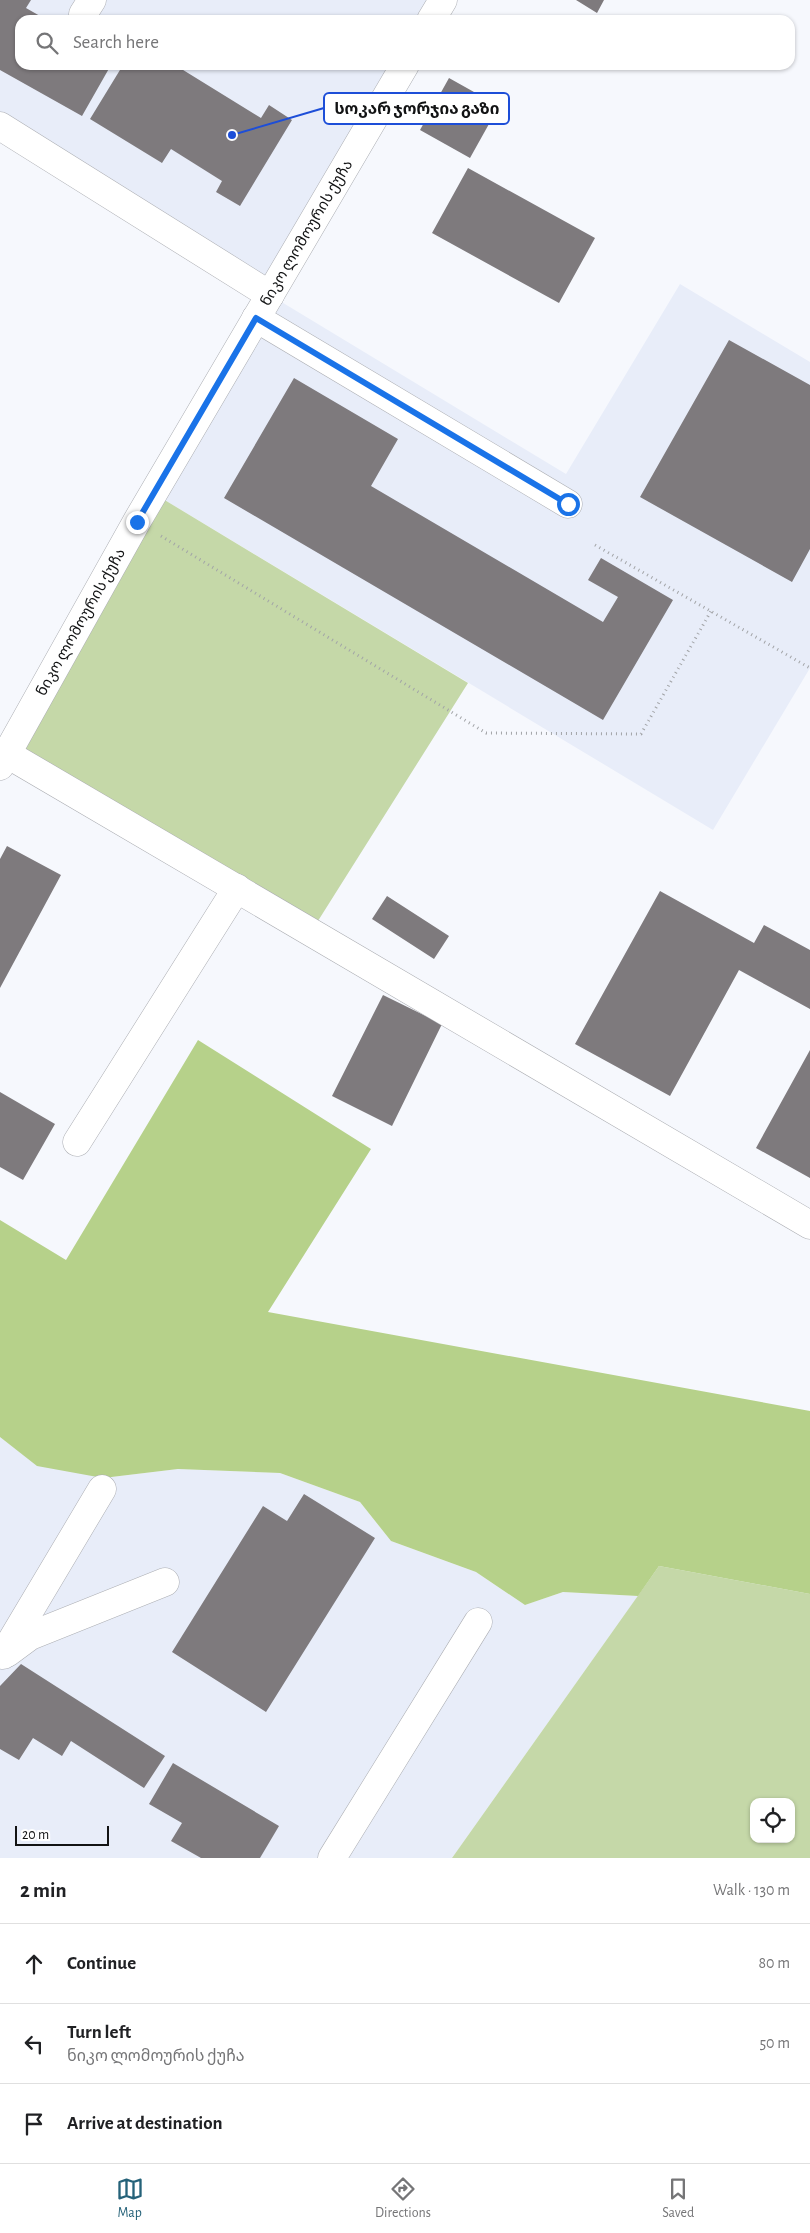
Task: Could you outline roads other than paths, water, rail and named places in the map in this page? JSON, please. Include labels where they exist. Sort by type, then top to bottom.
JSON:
[{"type":"street","points":[[434,15],[443,0]]},
{"type":"street","name":"ნიკო ლომოურის ქუჩა","points":[[2,761],[137,522],[402,70]]},
{"type":"street","points":[[0,126],[263,307],[568,504]]},
{"type":"street","points":[[2,761],[237,888],[810,1225]]},
{"type":"street","points":[[78,1142],[237,888]]},
{"type":"street","points":[[1,1657],[102,1488]]},
{"type":"street","points":[[1,1657],[30,1636],[165,1582]]},
{"type":"street","points":[[332,1858],[478,1622]]},
{"type":"place","name":"სოკარ ჯორჯია გაზი","points":[[232,135]]}]
